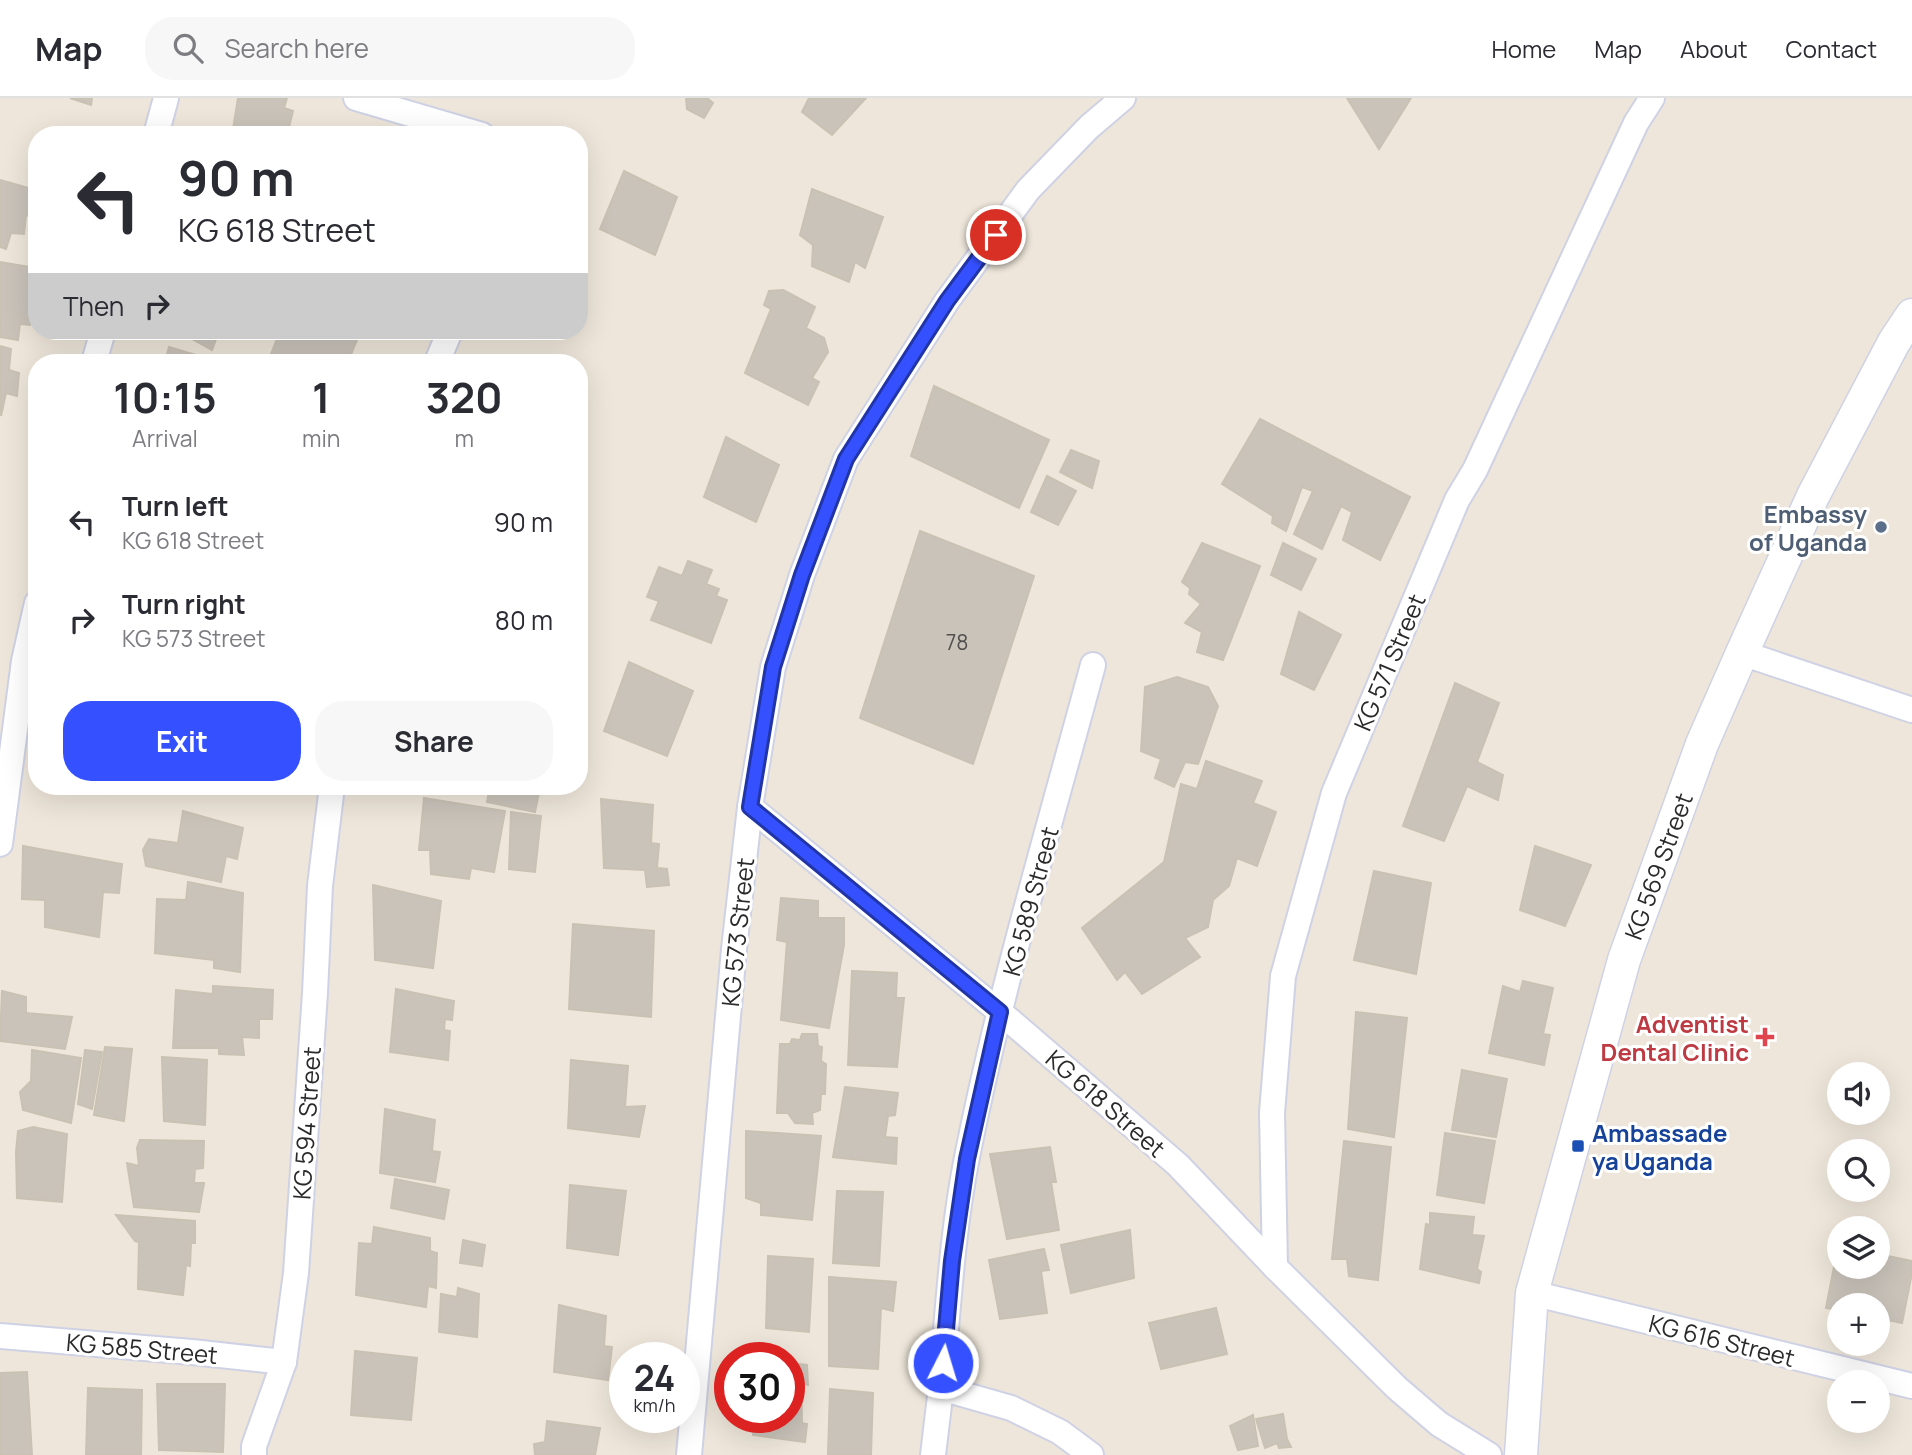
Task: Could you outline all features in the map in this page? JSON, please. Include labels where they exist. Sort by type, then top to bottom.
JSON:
[{"type":"street","points":[[158,126],[166,98]]},
{"type":"street","points":[[356,98],[451,126]]},
{"type":"street","name":"KG 573 Street","points":[[695,1451],[734,949],[750,807],[773,667],[802,575],[846,459],[947,301],[1028,190],[1089,127],[1123,98]]},
{"type":"street","name":"KG 571 Street","points":[[1275,1267],[1272,1113],[1283,976],[1334,793],[1457,500],[1475,470],[1636,123],[1652,98]]},
{"type":"street","name":"KG 569 Street","points":[[1521,1455],[1532,1293],[1624,960],[1702,744],[1742,653],[1813,496],[1894,342],[1912,314]]},
{"type":"street","points":[[0,844],[3,788],[28,643]]},
{"type":"street","points":[[1742,653],[1912,710]]},
{"type":"street","name":"KG 589 Street","points":[[933,1455],[952,1261],[967,1159],[1000,1012],[1093,665]]},
{"type":"street","name":"KG 594 Street","points":[[254,1455],[254,1447],[284,1362],[296,1273],[320,886],[331,795]]},
{"type":"street","name":"KG 618 Street","points":[[750,807],[1000,1012],[1178,1165],[1275,1267],[1397,1388],[1439,1424],[1489,1455]]},
{"type":"street","name":"KG 616 Street","points":[[1532,1293],[1912,1386]]},
{"type":"street","name":"KG 585 Street","points":[[0,1336],[284,1362]]},
{"type":"street","points":[[941,1388],[1011,1408],[1060,1432],[1091,1455]]},
{"type":"building","points":[[70,98],[92,98],[91,105]]},
{"type":"building","points":[[238,98],[287,98],[284,108],[293,111],[289,126],[233,126]]},
{"type":"building","points":[[686,98],[707,98],[713,103],[704,118],[687,109]]},
{"type":"building","points":[[809,98],[866,98],[832,135],[802,112]]},
{"type":"building","points":[[1347,98],[1411,98],[1379,149]]},
{"type":"building","points":[[624,171],[677,197],[655,255],[600,229]]},
{"type":"building","points":[[0,180],[28,188],[28,216],[24,234],[11,233],[6,249],[0,247]]},
{"type":"building","points":[[812,189],[883,217],[865,268],[855,262],[849,282],[812,266],[813,245],[800,235]]},
{"type":"building","points":[[0,262],[28,267],[28,325],[20,324],[18,340],[0,337]]},
{"type":"building","points":[[783,290],[815,307],[806,328],[824,338],[828,352],[812,378],[819,382],[808,405],[745,373],[771,309],[764,305],[769,291]]},
{"type":"building","points":[[194,340],[216,340],[212,350]]},
{"type":"building","points":[[277,340],[357,340],[351,354],[271,354]]},
{"type":"building","points":[[0,346],[11,349],[9,370],[19,373],[17,396],[6,393],[1,416]]},
{"type":"building","points":[[169,347],[192,354],[167,354]]},
{"type":"building","points":[[934,386],[1049,440],[1019,508],[911,456]]},
{"type":"building","points":[[1260,419],[1410,497],[1380,560],[1343,540],[1352,512],[1341,506],[1322,549],[1294,534],[1313,491],[1302,487],[1286,531],[1272,523],[1273,516],[1222,484]]},
{"type":"building","points":[[726,437],[779,465],[756,522],[704,497]]},
{"type":"building","points":[[1071,450],[1099,461],[1092,488],[1060,472]]},
{"type":"building","points":[[1047,476],[1076,491],[1058,525],[1031,512]]},
{"type":"building","points":[[920,531],[1034,576],[973,764],[860,718]]},
{"type":"building","points":[[1202,543],[1260,566],[1223,660],[1197,652],[1202,632],[1185,623],[1201,604],[1189,594],[1190,588],[1182,582]]},
{"type":"building","points":[[1283,543],[1316,559],[1301,590],[1271,575]]},
{"type":"building","points":[[688,561],[712,570],[706,584],[719,589],[716,596],[727,600],[711,643],[651,620],[659,601],[647,597],[659,567],[682,576]]},
{"type":"building","points":[[1299,612],[1341,635],[1314,690],[1281,674]]},
{"type":"building","points":[[629,662],[693,691],[667,756],[604,731]]},
{"type":"building","points":[[1177,677],[1208,687],[1218,706],[1198,764],[1185,762],[1174,787],[1155,778],[1161,759],[1141,751],[1145,687]]},
{"type":"building","points":[[1455,683],[1499,703],[1477,762],[1503,775],[1498,800],[1467,786],[1444,841],[1403,826]]},
{"type":"building","points":[[1206,761],[1262,781],[1253,803],[1276,812],[1257,866],[1237,858],[1229,886],[1213,900],[1208,927],[1185,938],[1200,957],[1142,994],[1125,972],[1117,980],[1082,928],[1164,862],[1181,784],[1197,789]]},
{"type":"building","points":[[488,795],[538,795],[535,812],[487,802]]},
{"type":"building","points":[[424,798],[505,811],[494,872],[471,868],[469,879],[431,874],[430,850],[419,850]]},
{"type":"building","points":[[601,799],[653,805],[651,843],[659,844],[657,868],[667,869],[669,885],[647,887],[645,870],[604,868]]},
{"type":"building","points":[[183,811],[243,828],[237,859],[226,856],[221,882],[146,866],[143,850],[149,839],[178,843]]},
{"type":"building","points":[[511,812],[541,816],[535,872],[509,869]]},
{"type":"building","points":[[23,846],[122,864],[119,893],[103,892],[99,937],[45,927],[45,900],[22,899]]},
{"type":"building","points":[[1535,846],[1591,865],[1565,926],[1520,910]]},
{"type":"building","points":[[1374,871],[1431,883],[1416,974],[1354,960]]},
{"type":"building","points":[[188,882],[243,893],[240,972],[214,968],[214,960],[155,953],[157,899],[186,900]]},
{"type":"building","points":[[373,885],[441,901],[433,968],[375,960]]},
{"type":"building","points":[[781,898],[818,901],[818,918],[844,918],[844,945],[829,1028],[781,1020],[787,942],[777,940]]},
{"type":"building","points":[[573,924],[654,931],[651,1017],[569,1009]]},
{"type":"building","points":[[852,971],[897,973],[896,998],[904,998],[897,1067],[848,1065]]},
{"type":"building","points":[[1523,981],[1553,988],[1543,1034],[1550,1035],[1544,1065],[1489,1053],[1503,986],[1520,992]]},
{"type":"building","points":[[213,986],[273,990],[272,1019],[259,1019],[259,1038],[242,1037],[244,1055],[219,1054],[219,1048],[173,1048],[176,990],[213,994]]},
{"type":"building","points":[[396,989],[454,1001],[452,1020],[445,1019],[444,1030],[450,1031],[448,1060],[390,1052]]},
{"type":"building","points":[[2,991],[26,997],[26,1013],[72,1017],[65,1049],[0,1041]]},
{"type":"building","points":[[1356,1012],[1407,1018],[1394,1137],[1348,1129]]},
{"type":"building","points":[[802,1034],[817,1034],[818,1046],[822,1047],[821,1061],[826,1064],[825,1094],[821,1094],[820,1110],[812,1113],[813,1124],[795,1123],[788,1113],[777,1113],[780,1044],[790,1044],[792,1039],[800,1040]]},
{"type":"building","points":[[105,1047],[132,1049],[124,1121],[94,1115]]},
{"type":"building","points":[[32,1050],[81,1058],[71,1123],[23,1110],[20,1092],[31,1081]]},
{"type":"building","points":[[85,1050],[102,1052],[92,1109],[78,1104]]},
{"type":"building","points":[[162,1057],[207,1060],[205,1125],[164,1121]]},
{"type":"building","points":[[571,1060],[628,1066],[625,1107],[645,1106],[639,1137],[568,1128]]},
{"type":"building","points":[[1462,1070],[1507,1079],[1496,1137],[1452,1130]]},
{"type":"building","points":[[845,1087],[898,1093],[895,1115],[888,1116],[885,1137],[897,1138],[896,1164],[833,1157]]},
{"type":"building","points":[[385,1109],[435,1120],[432,1151],[440,1152],[435,1182],[380,1173]]},
{"type":"building","points":[[33,1127],[67,1134],[62,1202],[17,1198],[18,1131]]},
{"type":"building","points":[[746,1131],[821,1136],[812,1220],[761,1215],[761,1203],[746,1198]]},
{"type":"building","points":[[1445,1133],[1495,1141],[1484,1203],[1437,1195]]},
{"type":"building","points":[[140,1140],[204,1141],[203,1168],[195,1169],[194,1183],[204,1183],[199,1212],[134,1207],[127,1163],[139,1166],[137,1148]]},
{"type":"building","points":[[1344,1141],[1391,1147],[1378,1280],[1349,1276],[1347,1259],[1332,1259]]},
{"type":"building","points":[[1050,1147],[1056,1182],[1051,1182],[1059,1230],[1007,1239],[990,1154]]},
{"type":"building","points":[[395,1179],[449,1190],[444,1219],[391,1208]]},
{"type":"building","points":[[570,1185],[626,1191],[618,1255],[567,1248]]},
{"type":"building","points":[[837,1191],[883,1192],[879,1266],[833,1263]]},
{"type":"building","points":[[1430,1213],[1474,1217],[1472,1235],[1484,1236],[1477,1269],[1481,1272],[1479,1283],[1420,1269],[1426,1224],[1430,1225]]},
{"type":"building","points":[[116,1215],[195,1221],[195,1243],[191,1243],[190,1266],[186,1265],[183,1295],[138,1289],[139,1242],[135,1241]]},
{"type":"building","points":[[374,1227],[430,1238],[430,1251],[437,1253],[436,1288],[428,1286],[426,1307],[356,1295],[359,1243],[372,1244]]},
{"type":"building","points":[[1130,1230],[1134,1278],[1071,1293],[1061,1245]]},
{"type":"building","points":[[463,1240],[485,1245],[482,1266],[460,1263]]},
{"type":"building","points":[[1044,1249],[1049,1270],[1041,1271],[1047,1313],[1000,1319],[989,1260]]},
{"type":"building","points":[[768,1256],[813,1259],[809,1332],[766,1328]]},
{"type":"building","points":[[1890,1256],[1912,1261],[1902,1323],[1890,1320],[1890,1293],[1829,1293],[1832,1279],[1890,1279]]},
{"type":"building","points":[[829,1277],[896,1282],[893,1311],[881,1308],[878,1369],[829,1366]]},
{"type":"building","points":[[458,1288],[479,1294],[477,1337],[439,1332],[441,1294],[457,1297]]},
{"type":"building","points":[[559,1305],[606,1316],[604,1346],[609,1347],[608,1380],[554,1372]]},
{"type":"building","points":[[1216,1308],[1227,1354],[1161,1369],[1149,1323]]},
{"type":"building","points":[[355,1351],[417,1358],[411,1420],[351,1415]]},
{"type":"building","points":[[805,1365],[807,1365],[808,1385],[805,1384]]},
{"type":"building","points":[[27,1372],[32,1455],[0,1455],[0,1373]]},
{"type":"building","points":[[157,1384],[225,1384],[223,1452],[159,1450]]},
{"type":"building","points":[[88,1388],[142,1390],[141,1455],[86,1455]]},
{"type":"building","points":[[830,1389],[873,1393],[871,1455],[828,1455]]},
{"type":"building","points":[[1283,1414],[1291,1447],[1279,1448],[1277,1443],[1265,1448],[1256,1419]]},
{"type":"building","points":[[1253,1415],[1258,1446],[1238,1450],[1230,1426]]},
{"type":"building","points":[[547,1421],[600,1428],[595,1455],[535,1455],[534,1444],[545,1442]]},
{"type":"building","points":[[807,1424],[805,1442],[753,1435],[805,1433]]},
{"type":"place","name":"Embassy of Uganda","points":[[1881,527]]},
{"type":"place","name":"Adventist Dental Clinic","points":[[1765,1037]]},
{"type":"place","name":"Ambassade ya Uganda","points":[[1578,1146]]},
{"type":"route","points":[[943,1363],[952,1261],[967,1159],[1000,1012],[750,807],[773,667],[802,575],[846,459],[947,301],[996,235]]}]
